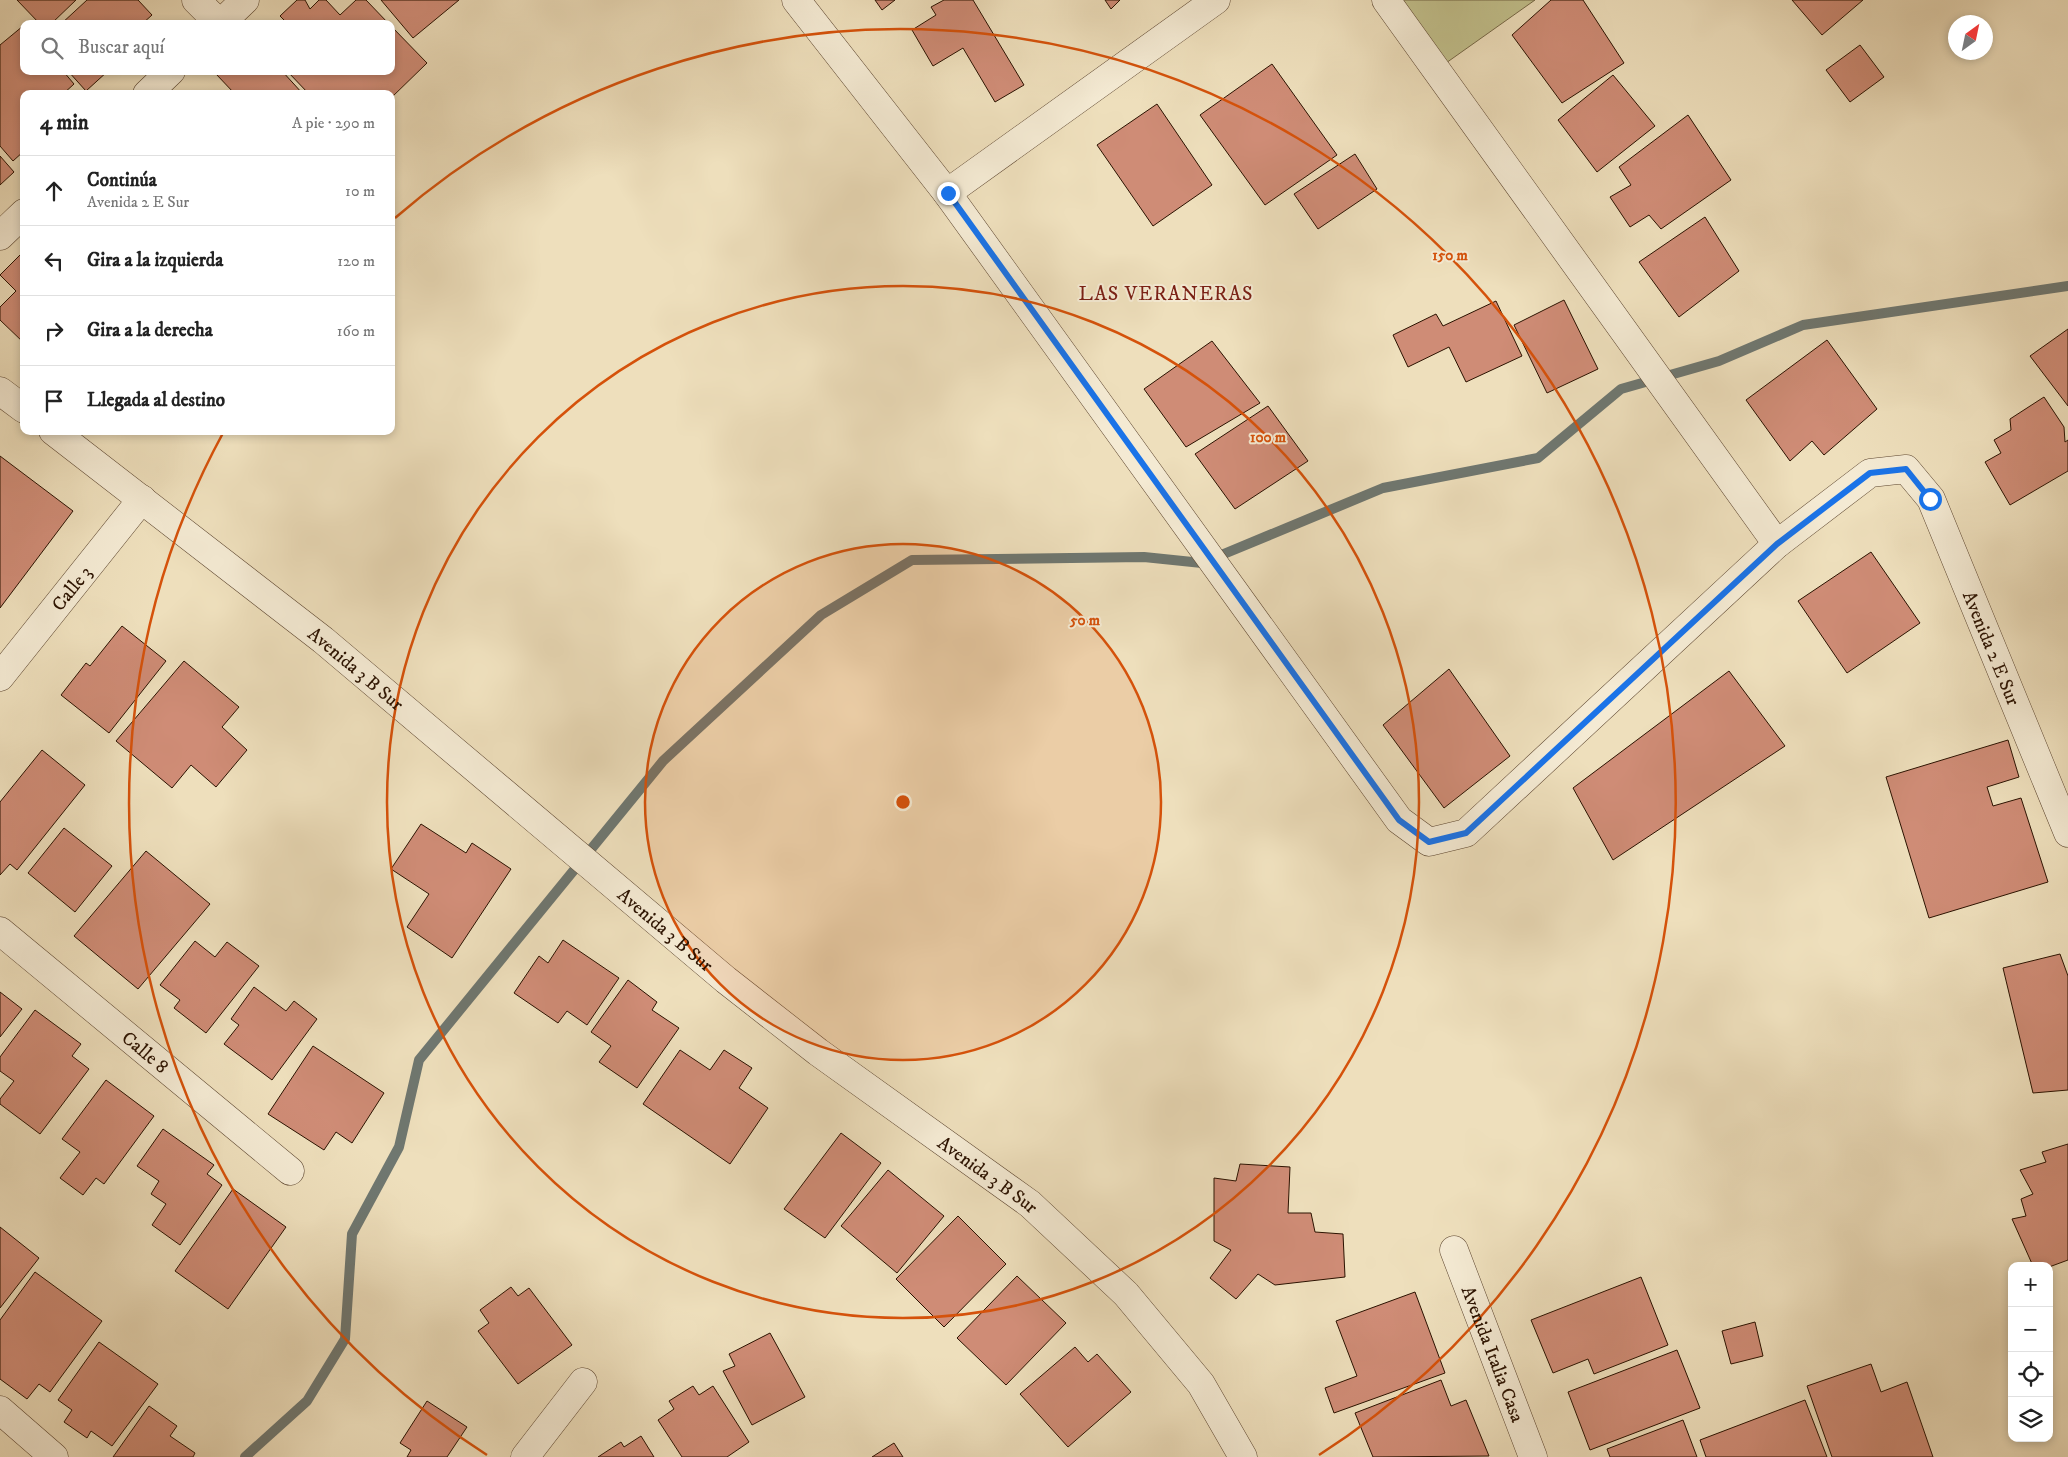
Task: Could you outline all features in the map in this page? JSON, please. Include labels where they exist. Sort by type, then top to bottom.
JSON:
[{"type":"street","points":[[196,0],[216,20]]},
{"type":"street","points":[[224,20],[245,0]]},
{"type":"street","points":[[796,0],[948,193],[1399,820],[1429,842],[1466,833],[1777,544],[1386,0]]},
{"type":"street","points":[[948,193],[1216,0]]},
{"type":"street","points":[[151,90],[167,75]]},
{"type":"street","points":[[0,236],[20,217]]},
{"type":"street","points":[[0,391],[20,406]]},
{"type":"street","name":"Avenida 3 B Sur","points":[[58,435],[323,640],[726,980],[818,1052],[1030,1204],[1126,1294],[1202,1384],[1244,1457]]},
{"type":"street","name":"Avenida 2 E Sur","points":[[1777,544],[1870,473],[1906,469],[1930,499],[2068,833]]},
{"type":"street","name":"Calle 3","points":[[0,677],[142,499]]},
{"type":"street","name":"Calle 8","points":[[0,931],[290,1171]]},
{"type":"street","name":"Avenida Italia Casa","points":[[1454,1250],[1533,1457]]},
{"type":"street","points":[[524,1457],[583,1382]]},
{"type":"street","points":[[0,1410],[54,1457]]},
{"type":"shaded area","points":[[1401,0],[1535,0],[1446,63]]},
{"type":"building","points":[[17,0],[76,0],[55,20],[36,20]]},
{"type":"building","points":[[87,0],[138,0],[152,15],[146,20],[65,20]]},
{"type":"building","points":[[297,0],[305,0],[310,9],[319,0],[326,0],[340,15],[356,0],[366,0],[385,20],[284,20],[280,16]]},
{"type":"building","points":[[381,0],[459,0],[413,38]]},
{"type":"building","points":[[875,0],[895,0],[882,10]]},
{"type":"building","points":[[944,0],[973,0],[1024,85],[995,102],[963,48],[933,66],[912,30],[936,15],[931,7]]},
{"type":"building","points":[[1105,0],[1120,0],[1111,9]]},
{"type":"building","points":[[1551,0],[1583,0],[1624,63],[1562,103],[1512,35]]},
{"type":"building","points":[[1792,0],[1863,0],[1822,35]]},
{"type":"building","points":[[20,28],[20,75],[66,75],[74,84],[67,90],[20,90],[20,155],[13,161],[0,146],[0,45]]},
{"type":"building","points":[[395,30],[427,63],[395,94],[395,90],[305,90],[291,75],[395,75]]},
{"type":"building","points":[[1860,45],[1884,77],[1850,102],[1826,70]]},
{"type":"building","points":[[1272,64],[1337,155],[1265,205],[1200,115]]},
{"type":"building","points":[[72,75],[104,75],[87,90]]},
{"type":"building","points":[[217,75],[286,75],[299,90],[231,90]]},
{"type":"building","points":[[1613,75],[1655,126],[1597,172],[1558,120]]},
{"type":"building","points":[[1157,104],[1212,185],[1153,226],[1097,145]]},
{"type":"building","points":[[1688,115],[1731,180],[1661,229],[1649,215],[1630,227],[1610,197],[1631,185],[1619,167]]},
{"type":"building","points":[[1355,154],[1377,189],[1318,229],[1294,194]]},
{"type":"building","points":[[0,156],[14,172],[0,185]]},
{"type":"building","points":[[1705,217],[1739,271],[1679,317],[1639,262]]},
{"type":"building","points":[[20,255],[20,339],[0,320],[0,307],[16,291],[0,275]]},
{"type":"building","points":[[1564,300],[1598,369],[1547,393],[1514,325]]},
{"type":"building","points":[[1496,301],[1522,356],[1466,382],[1449,347],[1408,367],[1393,335],[1436,314],[1443,326]]},
{"type":"building","points":[[2068,329],[2068,406],[2030,356]]},
{"type":"building","points":[[1827,340],[1877,409],[1824,455],[1812,441],[1790,461],[1746,400]]},
{"type":"building","points":[[1212,341],[1260,403],[1186,447],[1144,389]]},
{"type":"building","points":[[2044,397],[2064,427],[2065,442],[2068,440],[2068,471],[2010,505],[1985,462],[2001,453],[1994,440],[2011,430],[2010,419]]},
{"type":"building","points":[[1268,406],[1308,461],[1235,509],[1195,454]]},
{"type":"building","points":[[0,456],[73,511],[0,608]]},
{"type":"building","points":[[1871,552],[1920,623],[1847,673],[1798,601]]},
{"type":"building","points":[[122,626],[166,661],[109,733],[61,695],[86,663],[90,666]]},
{"type":"building","points":[[184,661],[239,707],[222,727],[247,750],[216,787],[191,765],[172,788],[116,741]]},
{"type":"building","points":[[1449,669],[1510,756],[1444,808],[1383,725]]},
{"type":"building","points":[[1729,671],[1785,746],[1613,860],[1573,788]]},
{"type":"building","points":[[2008,740],[2019,777],[1987,787],[1993,806],[2021,798],[2048,882],[1929,918],[1886,777]]},
{"type":"building","points":[[42,750],[85,785],[17,870],[10,864],[0,875],[0,802]]},
{"type":"building","points":[[421,824],[466,853],[472,843],[511,869],[452,958],[407,927],[429,894],[391,869]]},
{"type":"building","points":[[64,828],[112,866],[75,912],[28,873]]},
{"type":"building","points":[[146,851],[210,904],[138,989],[74,936]]},
{"type":"building","points":[[563,940],[619,978],[587,1025],[567,1011],[558,1023],[514,993],[539,956],[548,963]]},
{"type":"building","points":[[195,941],[215,957],[227,942],[259,966],[206,1033],[174,1008],[180,1000],[160,985]]},
{"type":"building","points":[[2060,954],[2068,976],[2068,1090],[2033,1093],[2003,968]]},
{"type":"building","points":[[628,980],[657,1002],[652,1010],[679,1028],[637,1088],[599,1062],[611,1046],[591,1032]]},
{"type":"building","points":[[254,987],[286,1011],[294,1001],[317,1019],[272,1080],[224,1044],[239,1025],[231,1019]]},
{"type":"building","points":[[0,992],[22,1009],[0,1037]]},
{"type":"building","points":[[35,1010],[81,1044],[72,1056],[89,1069],[40,1134],[0,1104],[0,1099],[14,1081],[0,1071],[0,1057]]},
{"type":"building","points":[[313,1046],[384,1093],[352,1143],[336,1132],[324,1150],[268,1114]]},
{"type":"building","points":[[680,1050],[710,1070],[724,1050],[752,1068],[739,1088],[768,1108],[730,1164],[643,1104]]},
{"type":"building","points":[[106,1080],[154,1116],[104,1184],[96,1178],[83,1195],[60,1178],[80,1152],[62,1139]]},
{"type":"building","points":[[163,1129],[214,1165],[207,1174],[222,1185],[180,1245],[152,1225],[166,1204],[151,1194],[159,1181],[137,1166]]},
{"type":"building","points":[[841,1133],[881,1163],[825,1238],[784,1209]]},
{"type":"building","points":[[2068,1144],[2068,1260],[2053,1266],[2053,1262],[2031,1262],[2012,1219],[2026,1216],[2021,1199],[2033,1194],[2020,1170],[2046,1162],[2042,1152]]},
{"type":"building","points":[[1240,1164],[1290,1167],[1288,1213],[1311,1213],[1315,1232],[1343,1234],[1345,1277],[1275,1285],[1258,1274],[1236,1299],[1210,1278],[1231,1250],[1214,1241],[1214,1178],[1236,1181]]},
{"type":"building","points":[[888,1170],[944,1216],[897,1273],[841,1226]]},
{"type":"building","points":[[233,1189],[286,1227],[228,1309],[175,1271]]},
{"type":"building","points":[[958,1216],[1006,1264],[944,1327],[896,1279]]},
{"type":"building","points":[[0,1227],[39,1258],[0,1308]]},
{"type":"building","points":[[35,1272],[102,1321],[50,1392],[39,1384],[27,1399],[0,1379],[0,1320]]},
{"type":"building","points":[[1017,1276],[1066,1323],[1006,1385],[957,1338]]},
{"type":"building","points":[[1641,1277],[1668,1345],[1594,1374],[1588,1359],[1553,1373],[1531,1320]]},
{"type":"building","points":[[511,1287],[518,1296],[529,1288],[572,1345],[518,1384],[478,1331],[489,1323],[480,1310]]},
{"type":"building","points":[[1415,1292],[1445,1373],[1334,1413],[1325,1388],[1357,1376],[1336,1321]]},
{"type":"building","points":[[1755,1322],[1763,1356],[1731,1364],[1722,1331]]},
{"type":"building","points":[[770,1333],[805,1397],[752,1425],[723,1371],[735,1366],[729,1354]]},
{"type":"building","points":[[99,1342],[158,1384],[112,1446],[91,1431],[87,1438],[64,1422],[72,1410],[58,1400]]},
{"type":"building","points":[[1075,1347],[1088,1362],[1097,1354],[1131,1392],[1068,1447],[1020,1394]]},
{"type":"building","points":[[1677,1350],[1700,1408],[1590,1450],[1568,1392]]},
{"type":"building","points":[[1871,1364],[1881,1392],[1907,1382],[1933,1457],[1832,1457],[1807,1386]]},
{"type":"building","points":[[1441,1380],[1451,1406],[1466,1400],[1489,1456],[1373,1457],[1355,1413]]},
{"type":"building","points":[[693,1386],[699,1395],[713,1386],[749,1442],[727,1457],[682,1457],[658,1420],[674,1409],[669,1401]]},
{"type":"building","points":[[1805,1400],[1827,1457],[1706,1457],[1700,1440]]},
{"type":"building","points":[[427,1401],[467,1427],[447,1457],[407,1457],[411,1450],[400,1443]]},
{"type":"building","points":[[149,1406],[177,1426],[170,1436],[195,1453],[193,1457],[113,1457]]},
{"type":"building","points":[[1683,1420],[1697,1457],[1610,1457],[1607,1449]]},
{"type":"building","points":[[641,1436],[654,1457],[598,1457],[621,1442],[624,1447]]},
{"type":"building","points":[[894,1443],[903,1457],[872,1457]]},
{"type":"waterway","points":[[245,1457],[307,1401],[345,1339],[352,1234],[399,1147],[419,1060],[663,761],[821,615],[912,560],[1144,557],[1202,563],[1383,488],[1538,458],[1621,389],[1719,361],[1803,325],[2068,286]]},
{"type":"district","name":"LAS VERANERAS","points":[[1166,293]]},
{"type":"route","points":[[948,193],[1399,820],[1429,842],[1466,833],[1777,544],[1870,473],[1906,469],[1930,499]]}]
